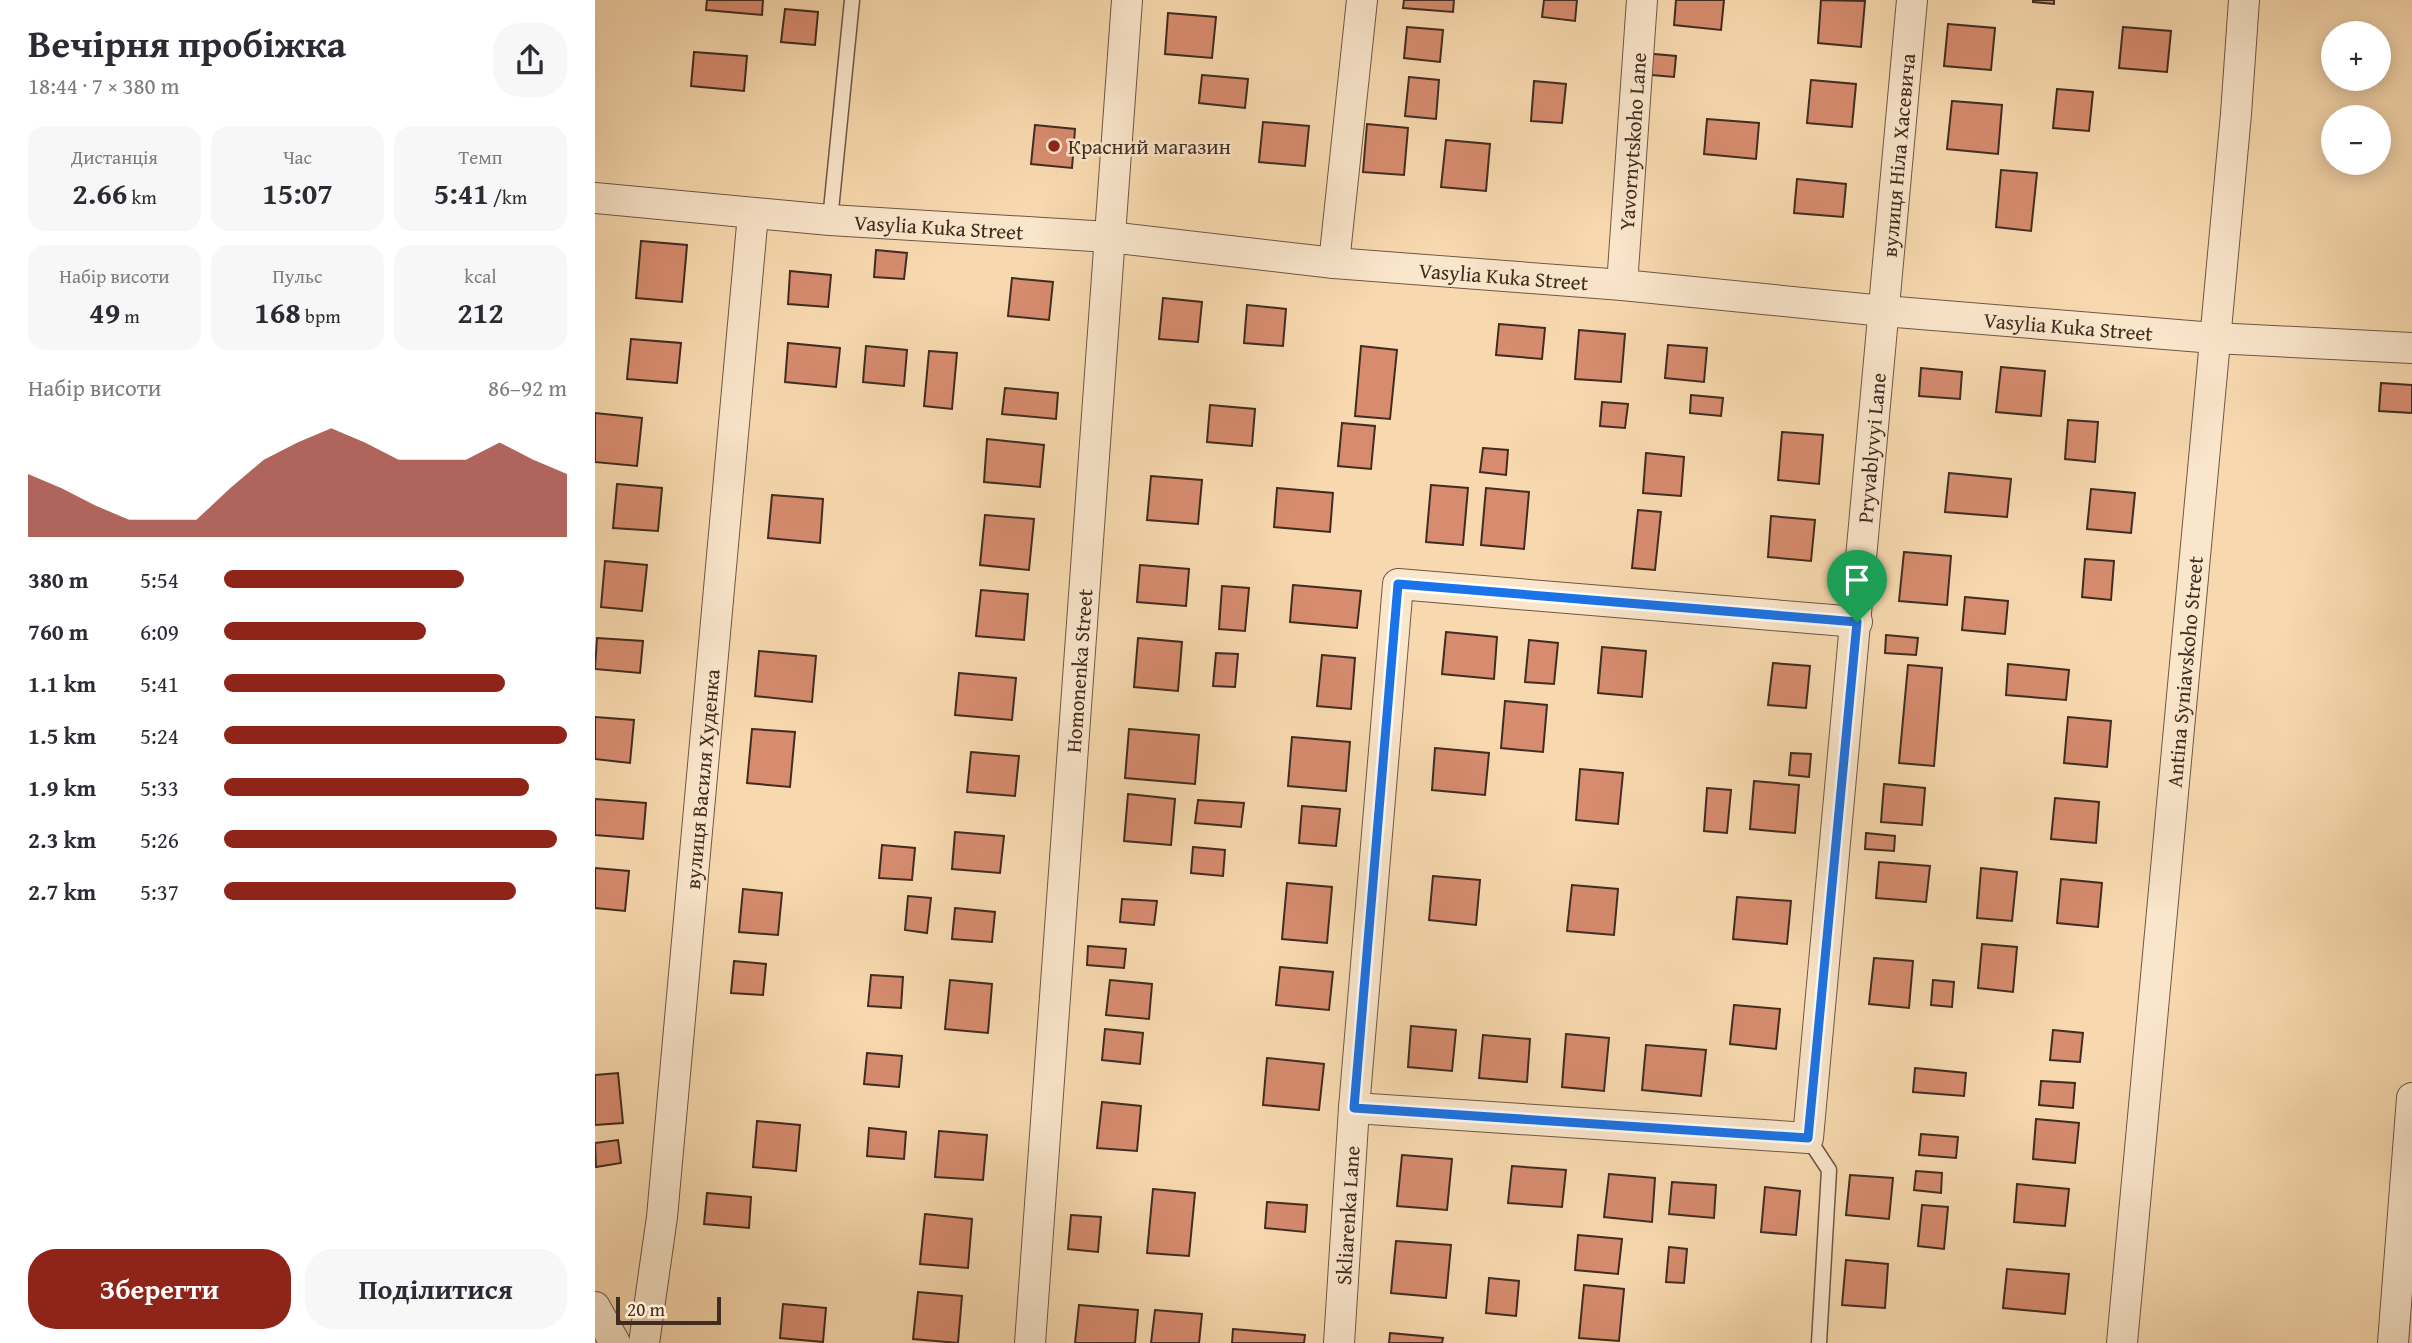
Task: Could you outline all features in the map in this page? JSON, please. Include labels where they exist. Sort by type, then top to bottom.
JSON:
[{"type":"street","name":"Homonenka Street","points":[[1030,1343],[1128,0]]},
{"type":"street","points":[[1334,263],[1362,0]]},
{"type":"street","name":"Yavornytskoho Lane","points":[[1622,285],[1642,0]]},
{"type":"street","name":"вулиця Ніла Хасевича","points":[[1884,311],[1912,0]]},
{"type":"street","name":"Antina Syniavskoho Street","points":[[2122,1343],[2236,114],[2244,0]]},
{"type":"street","name":"Vasylia Kuka Street","points":[[595,198],[830,220],[1109,237],[1334,263],[1622,285],[1884,311],[2214,338],[2412,348]]},
{"type":"street","name":"вулиця Василя Худенка","points":[[644,1343],[662,1217],[753,214]]},
{"type":"street","name":"Pryvablyvyi Lane","points":[[1808,1138],[1884,311]]},
{"type":"street","name":"Skliarenka Lane","points":[[1339,1343],[1354,1108],[1398,584],[1857,622]]},
{"type":"street","points":[[2393,1343],[2412,1098]]},
{"type":"street","points":[[1354,1108],[1808,1138]]},
{"type":"street","points":[[595,1307],[615,1343]]},
{"type":"lane","points":[[830,220],[852,0]]},
{"type":"lane","points":[[1808,1138],[1829,1170],[1819,1343]]},
{"type":"building","points":[[707,0],[763,0],[762,15],[706,10]]},
{"type":"building","points":[[1404,0],[1454,0],[1453,12],[1403,8]]},
{"type":"building","points":[[1544,0],[1577,0],[1575,21],[1542,17]]},
{"type":"building","points":[[1676,0],[1724,0],[1721,30],[1674,25]]},
{"type":"building","points":[[1821,0],[1865,1],[1861,47],[1818,43]]},
{"type":"building","points":[[2054,0],[2054,4],[2033,2]]},
{"type":"building","points":[[785,9],[818,12],[815,45],[781,42]]},
{"type":"building","points":[[1168,13],[1216,17],[1212,58],[1165,54]]},
{"type":"building","points":[[1948,24],[1995,28],[1991,70],[1944,66]]},
{"type":"building","points":[[1407,27],[1443,30],[1440,62],[1404,58]]},
{"type":"building","points":[[2123,27],[2171,31],[2167,72],[2119,68]]},
{"type":"building","points":[[694,52],[747,56],[744,91],[691,86]]},
{"type":"building","points":[[1643,53],[1676,56],[1674,77],[1640,74]]},
{"type":"building","points":[[1202,75],[1248,79],[1245,108],[1199,103]]},
{"type":"building","points":[[1409,77],[1439,80],[1436,119],[1405,116]]},
{"type":"building","points":[[1811,80],[1856,84],[1852,127],[1807,123]]},
{"type":"building","points":[[1534,81],[1566,84],[1562,123],[1531,121]]},
{"type":"building","points":[[2057,89],[2093,92],[2089,131],[2053,128]]},
{"type":"building","points":[[1952,101],[2002,105],[1998,154],[1947,149]]},
{"type":"building","points":[[1707,119],[1759,123],[1756,159],[1704,154]]},
{"type":"building","points":[[1263,122],[1309,126],[1305,166],[1259,162]]},
{"type":"building","points":[[1367,124],[1408,128],[1404,175],[1363,172]]},
{"type":"building","name":"Красний магазин","points":[[1035,125],[1075,129],[1072,168],[1031,164]]},
{"type":"building","points":[[1446,140],[1490,144],[1486,191],[1441,187]]},
{"type":"building","points":[[2001,170],[2037,173],[2031,231],[1996,227]]},
{"type":"building","points":[[1797,179],[1846,184],[1843,217],[1794,213]]},
{"type":"building","points":[[641,241],[687,245],[682,302],[636,298]]},
{"type":"building","points":[[876,250],[907,253],[904,279],[874,277]]},
{"type":"building","points":[[790,271],[831,275],[828,307],[788,304]]},
{"type":"building","points":[[1012,278],[1053,282],[1049,320],[1008,316]]},
{"type":"building","points":[[1163,298],[1202,302],[1198,342],[1159,339]]},
{"type":"building","points":[[1247,305],[1286,309],[1283,346],[1244,343]]},
{"type":"building","points":[[1499,324],[1545,328],[1542,359],[1496,355]]},
{"type":"building","points":[[1579,330],[1625,334],[1621,382],[1575,379]]},
{"type":"building","points":[[631,339],[681,343],[677,383],[627,379]]},
{"type":"building","points":[[788,343],[840,348],[836,387],[785,382]]},
{"type":"building","points":[[1668,345],[1707,348],[1704,382],[1665,378]]},
{"type":"building","points":[[866,346],[907,350],[904,386],[863,382]]},
{"type":"building","points":[[1361,346],[1397,350],[1390,419],[1355,416]]},
{"type":"building","points":[[929,351],[957,353],[952,409],[924,406]]},
{"type":"building","points":[[2001,367],[2045,371],[2041,416],[1996,412]]},
{"type":"building","points":[[1921,368],[1962,372],[1960,399],[1919,396]]},
{"type":"building","points":[[2381,383],[2412,385],[2412,413],[2379,411]]},
{"type":"building","points":[[1005,388],[1058,393],[1056,419],[1002,414]]},
{"type":"building","points":[[1691,395],[1723,398],[1721,416],[1690,413]]},
{"type":"building","points":[[1602,402],[1628,404],[1625,428],[1600,426]]},
{"type":"building","points":[[1210,405],[1255,409],[1252,446],[1207,442]]},
{"type":"building","points":[[595,413],[642,418],[637,466],[595,462]]},
{"type":"building","points":[[2068,420],[2098,422],[2095,462],[2065,459]]},
{"type":"building","points":[[1342,423],[1375,426],[1371,469],[1338,466]]},
{"type":"building","points":[[1782,432],[1823,435],[1819,484],[1778,480]]},
{"type":"building","points":[[987,439],[1044,445],[1040,487],[984,482]]},
{"type":"building","points":[[1483,448],[1508,450],[1506,475],[1480,472]]},
{"type":"building","points":[[1646,453],[1684,457],[1681,496],[1643,493]]},
{"type":"building","points":[[1949,473],[2011,479],[2007,517],[1945,512]]},
{"type":"building","points":[[1151,476],[1202,480],[1198,524],[1147,520]]},
{"type":"building","points":[[617,484],[662,488],[658,531],[613,528]]},
{"type":"building","points":[[1431,485],[1468,488],[1463,545],[1426,542]]},
{"type":"building","points":[[1277,488],[1333,493],[1330,532],[1274,527]]},
{"type":"building","points":[[1486,488],[1529,492],[1524,549],[1481,545]]},
{"type":"building","points":[[2091,489],[2135,493],[2131,533],[2087,529]]},
{"type":"building","points":[[772,495],[823,499],[820,543],[768,538]]},
{"type":"building","points":[[1638,510],[1661,512],[1655,570],[1632,568]]},
{"type":"building","points":[[985,515],[1034,519],[1029,570],[980,565]]},
{"type":"building","points":[[1771,516],[1815,520],[1811,561],[1768,557]]},
{"type":"building","points":[[1904,552],[1951,556],[1947,605],[1899,601]]},
{"type":"building","points":[[2085,559],[2114,561],[2111,600],[2082,597]]},
{"type":"building","points":[[605,561],[647,565],[642,611],[601,607]]},
{"type":"building","points":[[1140,565],[1189,569],[1186,606],[1137,602]]},
{"type":"building","points":[[1293,585],[1361,591],[1357,628],[1290,622]]},
{"type":"building","points":[[1222,586],[1249,588],[1245,631],[1219,629]]},
{"type":"building","points":[[981,590],[1028,594],[1024,640],[976,636]]},
{"type":"building","points":[[1965,597],[2008,601],[2005,634],[1962,630]]},
{"type":"building","points":[[1446,632],[1497,637],[1494,679],[1442,674]]},
{"type":"building","points":[[1886,635],[1918,638],[1916,655],[1885,653]]},
{"type":"building","points":[[597,638],[643,641],[640,673],[595,669]]},
{"type":"building","points":[[1138,638],[1182,642],[1178,691],[1134,687]]},
{"type":"building","points":[[1529,640],[1558,643],[1554,684],[1525,682]]},
{"type":"building","points":[[1602,647],[1646,651],[1642,697],[1598,693]]},
{"type":"building","points":[[759,651],[816,656],[812,702],[755,696]]},
{"type":"building","points":[[1216,653],[1238,654],[1235,687],[1213,686]]},
{"type":"building","points":[[1322,655],[1355,658],[1351,709],[1317,706]]},
{"type":"building","points":[[1773,663],[1810,666],[1806,708],[1768,705]]},
{"type":"building","points":[[2008,664],[2069,670],[2066,700],[2006,695]]},
{"type":"building","points":[[1908,665],[1942,668],[1934,766],[1899,763]]},
{"type":"building","points":[[959,673],[1016,678],[1012,720],[955,715]]},
{"type":"building","points":[[1505,701],[1547,705],[1543,752],[1501,748]]},
{"type":"building","points":[[595,717],[634,720],[630,763],[595,759]]},
{"type":"building","points":[[2068,717],[2111,721],[2107,767],[2064,763]]},
{"type":"building","points":[[752,729],[795,732],[790,787],[747,783]]},
{"type":"building","points":[[1129,729],[1199,735],[1195,784],[1125,778]]},
{"type":"building","points":[[1292,737],[1350,742],[1346,791],[1288,786]]},
{"type":"building","points":[[1435,748],[1489,753],[1485,795],[1432,790]]},
{"type":"building","points":[[971,752],[1019,756],[1015,796],[967,792]]},
{"type":"building","points":[[1791,753],[1811,754],[1809,777],[1789,775]]},
{"type":"building","points":[[1580,769],[1623,773],[1618,824],[1576,820]]},
{"type":"building","points":[[1754,781],[1799,785],[1795,833],[1750,829]]},
{"type":"building","points":[[1884,784],[1925,788],[1922,825],[1881,822]]},
{"type":"building","points":[[1707,788],[1731,790],[1727,833],[1704,831]]},
{"type":"building","points":[[1128,794],[1175,799],[1171,845],[1124,841]]},
{"type":"building","points":[[2055,798],[2099,802],[2096,843],[2051,839]]},
{"type":"building","points":[[595,799],[646,803],[643,839],[595,835]]},
{"type":"building","points":[[1198,800],[1244,803],[1241,827],[1195,823]]},
{"type":"building","points":[[1302,806],[1340,809],[1336,846],[1299,843]]},
{"type":"building","points":[[955,832],[1004,836],[1000,873],[952,869]]},
{"type":"building","points":[[1866,833],[1895,836],[1894,851],[1865,849]]},
{"type":"building","points":[[882,845],[915,848],[912,880],[879,878]]},
{"type":"building","points":[[1193,847],[1225,850],[1223,876],[1191,873]]},
{"type":"building","points":[[1879,862],[1930,866],[1926,902],[1876,898]]},
{"type":"building","points":[[595,868],[629,871],[625,911],[595,908]]},
{"type":"building","points":[[1981,868],[2017,872],[2012,921],[1977,918]]},
{"type":"building","points":[[1433,876],[1480,880],[1476,925],[1429,920]]},
{"type":"building","points":[[2061,879],[2102,883],[2098,927],[2057,923]]},
{"type":"building","points":[[1287,883],[1332,887],[1327,943],[1282,939]]},
{"type":"building","points":[[1572,885],[1618,889],[1614,935],[1567,931]]},
{"type":"building","points":[[743,889],[782,893],[778,935],[739,932]]},
{"type":"building","points":[[908,896],[931,898],[927,933],[905,930]]},
{"type":"building","points":[[1737,897],[1791,901],[1787,944],[1733,939]]},
{"type":"building","points":[[1122,899],[1157,901],[1154,925],[1120,922]]},
{"type":"building","points":[[955,908],[995,912],[992,942],[952,939]]},
{"type":"building","points":[[1982,944],[2017,947],[2013,992],[1978,988]]},
{"type":"building","points":[[1088,946],[1126,949],[1124,968],[1087,965]]},
{"type":"building","points":[[1874,958],[1913,961],[1909,1008],[1869,1004]]},
{"type":"building","points":[[734,961],[766,964],[763,995],[731,993]]},
{"type":"building","points":[[1280,967],[1333,972],[1329,1010],[1276,1005]]},
{"type":"building","points":[[871,975],[903,977],[901,1008],[868,1006]]},
{"type":"building","points":[[950,980],[992,984],[988,1033],[945,1029]]},
{"type":"building","points":[[1110,980],[1152,984],[1149,1019],[1106,1015]]},
{"type":"building","points":[[1933,980],[1954,982],[1952,1007],[1931,1005]]},
{"type":"building","points":[[1734,1005],[1780,1009],[1776,1049],[1730,1044]]},
{"type":"building","points":[[1411,1026],[1456,1030],[1452,1071],[1408,1067]]},
{"type":"building","points":[[1105,1029],[1143,1033],[1140,1064],[1102,1060]]},
{"type":"building","points":[[2053,1030],[2083,1033],[2080,1062],[2050,1060]]},
{"type":"building","points":[[1566,1034],[1609,1038],[1604,1091],[1562,1087]]},
{"type":"building","points":[[1483,1035],[1530,1039],[1527,1082],[1479,1078]]},
{"type":"building","points":[[1646,1045],[1706,1050],[1701,1096],[1642,1090]]},
{"type":"building","points":[[867,1053],[902,1056],[899,1087],[864,1084]]},
{"type":"building","points":[[1267,1058],[1324,1064],[1319,1110],[1263,1105]]},
{"type":"building","points":[[1915,1068],[1966,1073],[1964,1096],[1913,1092]]},
{"type":"building","points":[[618,1073],[623,1123],[595,1125],[595,1075]]},
{"type":"building","points":[[2041,1081],[2075,1083],[2073,1108],[2039,1105]]},
{"type":"building","points":[[1102,1102],[1141,1106],[1137,1151],[1097,1148]]},
{"type":"building","points":[[2036,1119],[2079,1123],[2075,1163],[2033,1159]]},
{"type":"building","points":[[757,1121],[800,1125],[796,1171],[753,1167]]},
{"type":"building","points":[[869,1128],[906,1132],[904,1159],[867,1156]]},
{"type":"building","points":[[939,1131],[987,1135],[983,1180],[935,1177]]},
{"type":"building","points":[[1921,1134],[1958,1137],[1956,1158],[1919,1155]]},
{"type":"building","points":[[618,1140],[621,1163],[596,1167],[595,1143]]},
{"type":"building","points":[[1402,1155],[1452,1159],[1447,1210],[1397,1206]]},
{"type":"building","points":[[1512,1166],[1566,1170],[1562,1207],[1508,1203]]},
{"type":"building","points":[[1916,1171],[1942,1173],[1941,1193],[1914,1190]]},
{"type":"building","points":[[1609,1174],[1655,1178],[1652,1222],[1604,1217]]},
{"type":"building","points":[[1850,1175],[1893,1178],[1889,1219],[1846,1215]]},
{"type":"building","points":[[1672,1182],[1716,1185],[1714,1218],[1669,1214]]},
{"type":"building","points":[[2017,1184],[2069,1189],[2065,1226],[2014,1222]]},
{"type":"building","points":[[1765,1187],[1800,1191],[1796,1235],[1761,1232]]},
{"type":"building","points":[[1153,1189],[1195,1193],[1189,1256],[1147,1253]]},
{"type":"building","points":[[707,1193],[751,1197],[749,1228],[704,1224]]},
{"type":"building","points":[[1267,1202],[1307,1205],[1305,1232],[1265,1228]]},
{"type":"building","points":[[1922,1205],[1948,1207],[1944,1249],[1918,1246]]},
{"type":"building","points":[[925,1214],[972,1219],[968,1268],[920,1264]]},
{"type":"building","points":[[1071,1215],[1101,1217],[1098,1252],[1068,1249]]},
{"type":"building","points":[[1578,1235],[1622,1239],[1618,1274],[1575,1270]]},
{"type":"building","points":[[1396,1241],[1451,1245],[1446,1298],[1391,1293]]},
{"type":"building","points":[[1669,1247],[1687,1249],[1684,1283],[1666,1282]]},
{"type":"building","points":[[1846,1260],[1888,1264],[1885,1308],[1842,1305]]},
{"type":"building","points":[[2007,1269],[2069,1274],[2065,1314],[2003,1308]]},
{"type":"building","points":[[1489,1278],[1519,1281],[1516,1316],[1486,1313]]},
{"type":"building","points":[[1584,1285],[1624,1289],[1619,1341],[1579,1338]]},
{"type":"building","points":[[918,1292],[962,1296],[958,1343],[913,1339]]},
{"type":"building","points":[[783,1304],[826,1308],[823,1342],[780,1338]]},
{"type":"building","points":[[1079,1305],[1138,1310],[1135,1343],[1075,1343]]},
{"type":"building","points":[[1155,1310],[1202,1314],[1199,1343],[1151,1343]]},
{"type":"building","points":[[1233,1329],[1305,1335],[1304,1343],[1232,1343]]},
{"type":"building","points":[[1390,1333],[1443,1338],[1442,1343],[1389,1343]]},
{"type":"place","name":"Красний магазин","points":[[1054,146]]},
{"type":"route","points":[[1398,584],[1857,622],[1808,1138],[1354,1108],[1398,584]]}]
